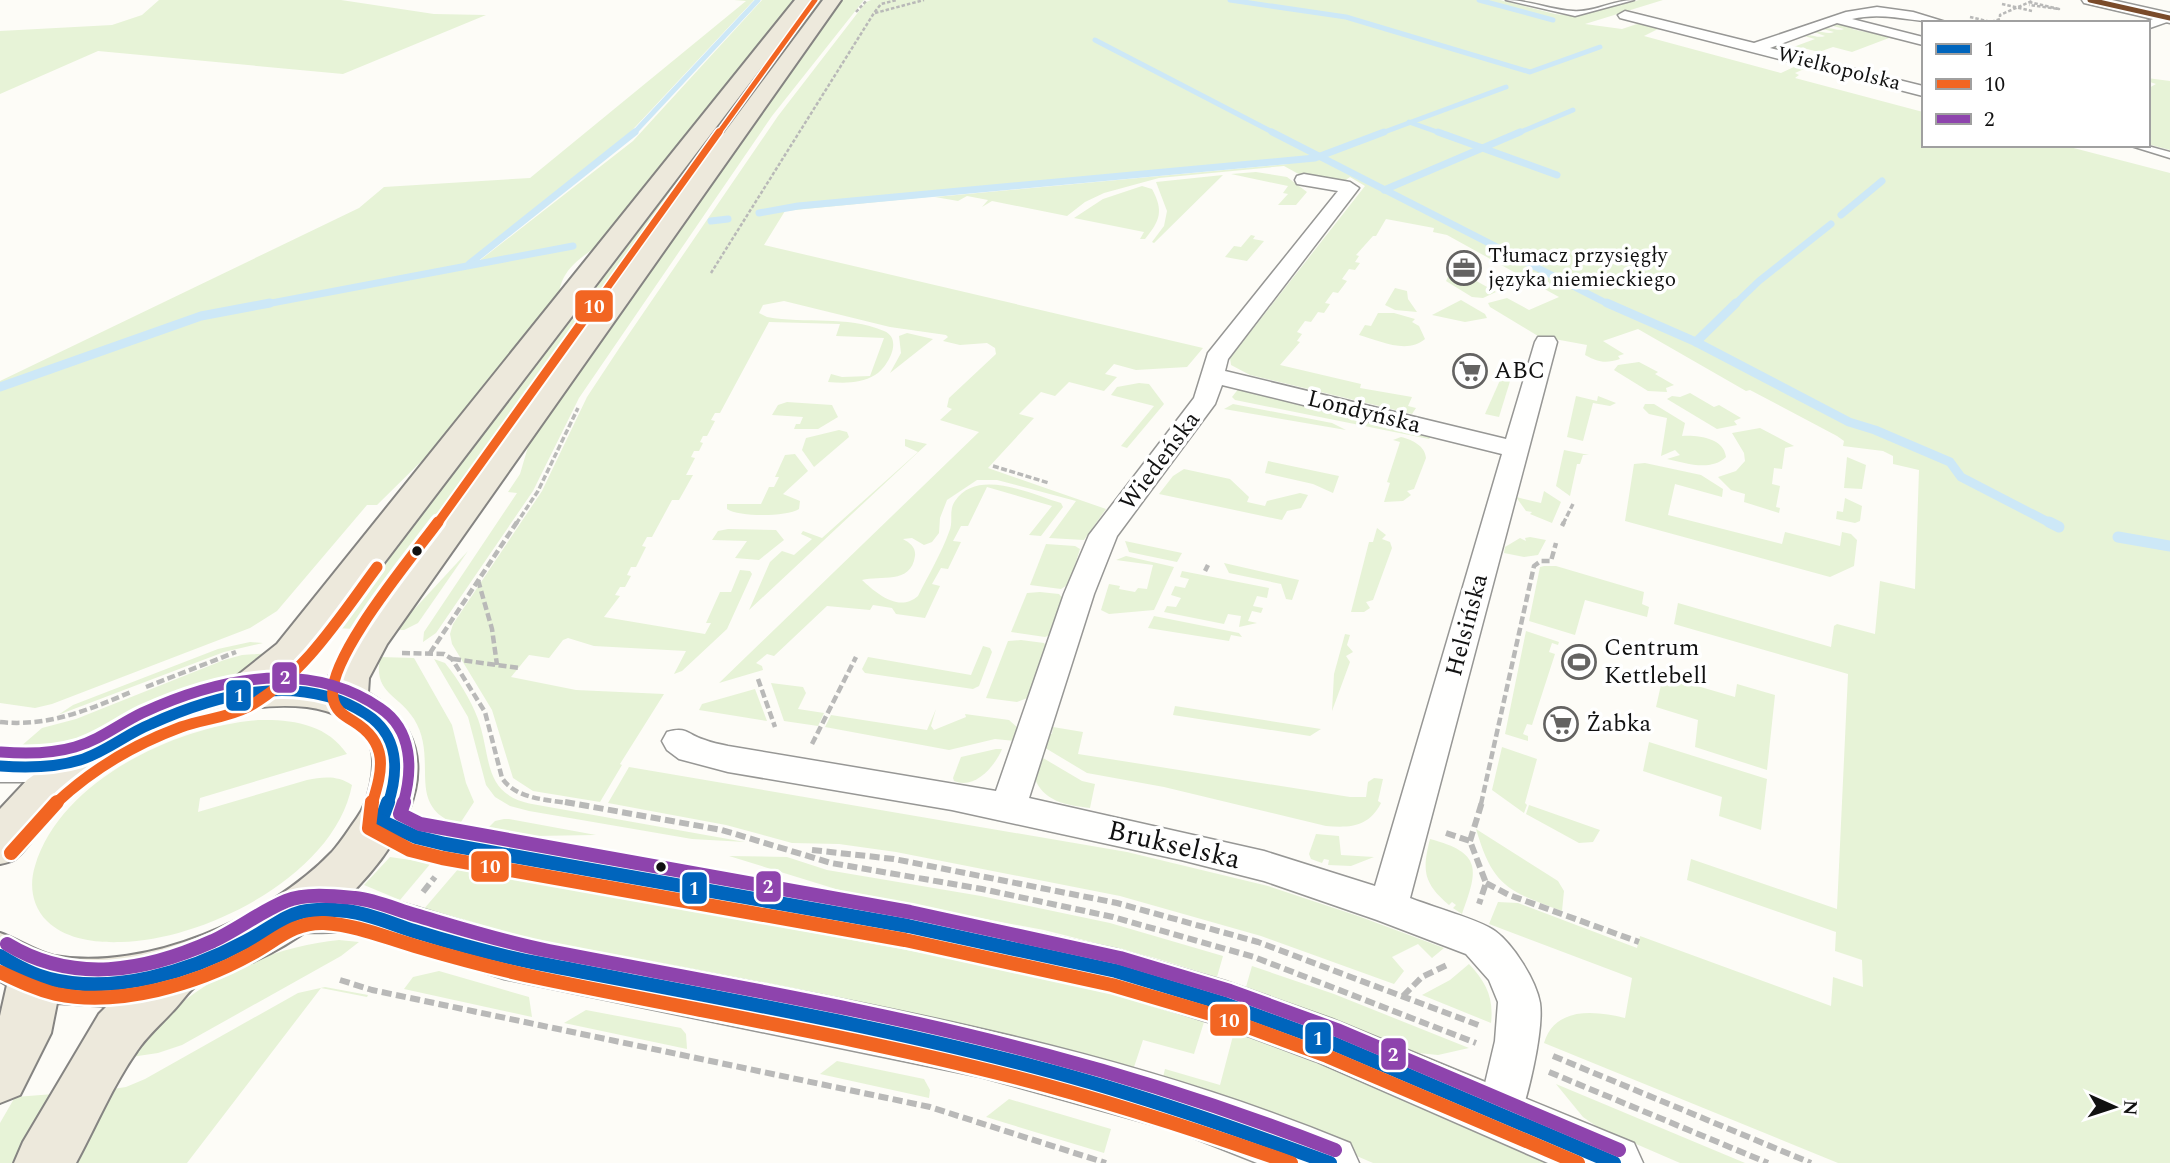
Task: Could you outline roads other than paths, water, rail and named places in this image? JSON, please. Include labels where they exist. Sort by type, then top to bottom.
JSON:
[{"type":"main road","points":[[241,696],[292,654],[804,0]]},
{"type":"main road","points":[[346,701],[348,678],[369,639],[832,0]]},
{"type":"main road","points":[[0,845],[38,799],[91,757],[127,735],[165,718],[241,696],[299,692],[346,701],[373,716],[386,730],[394,746],[397,765],[394,786],[381,821],[368,841],[342,873],[292,913],[247,940],[179,968],[140,978],[101,983],[66,982],[17,966],[24,1033],[0,1076]]},
{"type":"main road","points":[[44,1163],[118,1031],[179,968]]},
{"type":"street","points":[[2091,0],[2162,17]]},
{"type":"street","name":"Wielkopolska","points":[[1760,50],[1836,19],[1867,10],[1899,13],[1933,21]]},
{"type":"street","name":"Wielkopolska","points":[[1625,15],[1922,91]]},
{"type":"street","name":"Wielkopolska","points":[[1836,19],[1922,41]]},
{"type":"street","name":"Wiedeńska","points":[[1007,808],[1083,583],[1103,535],[1206,399],[1216,358],[1350,188],[1304,180]]},
{"type":"street","name":"Helsińska","points":[[1388,907],[1416,815],[1546,342]]},
{"type":"street","name":"Londyńska","points":[[1212,375],[1515,449]]},
{"type":"street","name":"Brukselska","points":[[679,741],[691,750],[952,796],[1181,845],[1252,863],[1388,907],[1480,942],[1505,969],[1519,1002],[1516,1041],[1500,1113]]},
{"type":"street","points":[[0,766],[48,766],[91,757]]},
{"type":"street","points":[[381,821],[416,837],[445,844],[908,926],[1116,971],[1302,1032],[1614,1163]]},
{"type":"street","points":[[292,913],[350,911],[367,914],[505,957],[981,1052],[1179,1106],[1330,1163]]},
{"type":"lane","points":[[1510,0],[1575,14],[1630,0]]},
{"type":"lane","points":[[2139,147],[2170,156]]},
{"type":"waterway","points":[[634,132],[758,0]]},
{"type":"waterway","points":[[1230,0],[1346,17],[1530,72],[1600,47]]},
{"type":"waterway","points":[[1479,0],[1553,20]]},
{"type":"waterway","points":[[1095,40],[1276,134]]},
{"type":"waterway","points":[[1410,122],[1506,87]]},
{"type":"waterway","points":[[1516,134],[1573,110]]},
{"type":"waterway","points":[[1379,134],[1410,122]]},
{"type":"waterway","points":[[1410,122],[1443,134]]},
{"type":"waterway","points":[[469,264],[634,132]]},
{"type":"waterway","points":[[1272,132],[1319,156]]},
{"type":"waterway","points":[[1319,156],[1384,132]]},
{"type":"waterway","points":[[1438,132],[1482,148]]},
{"type":"waterway","points":[[1482,148],[1520,132]]},
{"type":"waterway","points":[[1385,190],[1482,148]]},
{"type":"waterway","points":[[1482,148],[1557,175]]},
{"type":"waterway","points":[[759,213],[798,206],[1319,156]]},
{"type":"waterway","points":[[1319,156],[1385,190]]},
{"type":"waterway","points":[[1841,215],[1882,181]]},
{"type":"waterway","points":[[1385,190],[1610,305]]},
{"type":"waterway","points":[[711,221],[728,219]]},
{"type":"waterway","points":[[1734,305],[1759,281],[1831,224]]},
{"type":"waterway","points":[[261,305],[573,246]]},
{"type":"waterway","points":[[0,387],[201,316],[270,303]]},
{"type":"waterway","points":[[1607,303],[1696,342]]},
{"type":"waterway","points":[[1696,342],[1736,303]]},
{"type":"waterway","points":[[1696,342],[1849,422],[1875,430],[1950,462],[1961,477],[2052,524]]},
{"type":"waterway","points":[[2049,522],[2059,527]]},
{"type":"waterway","points":[[2118,537],[2170,546]]},
{"type":"place","name":"Tłumacz przysięgły języka niemieckiego","points":[[1464,268]]},
{"type":"place","name":"ABC","points":[[1470,371]]},
{"type":"place","name":"Centrum Kettlebell","points":[[1579,662]]},
{"type":"place","name":"Żabka","points":[[1561,724]]}]
